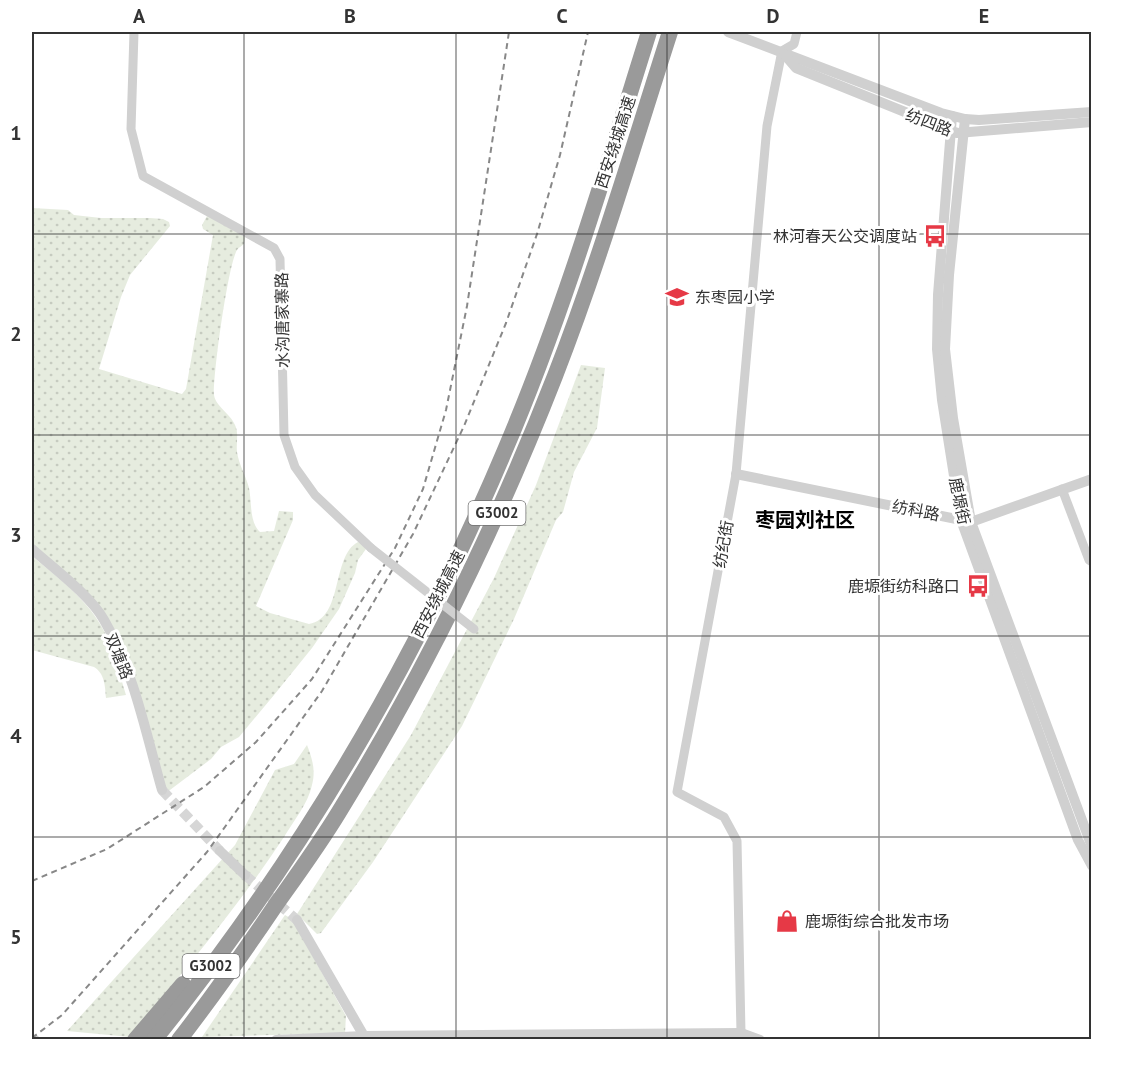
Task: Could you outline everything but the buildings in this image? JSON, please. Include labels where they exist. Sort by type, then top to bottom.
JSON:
[{"type":"highway","name":"西安绕城高速","points":[[146,1038],[263,893],[333,785],[390,687],[445,582],[530,388],[565,292],[650,32]]},
{"type":"highway","name":"西安绕城高速","points":[[180,1038],[243,956],[338,813],[374,753],[465,584],[520,462],[559,364],[617,198],[670,32]]},
{"type":"street","name":"水沟唐家寨路","points":[[134,32],[131,129],[143,176],[274,248],[280,260],[284,435],[295,467],[315,495],[371,548],[474,629]]},
{"type":"street","name":"纺四路","points":[[728,32],[964,119],[980,120],[1092,112]]},
{"type":"street","name":"纺纪街","points":[[741,1033],[737,841],[724,817],[678,792],[736,474],[767,126],[782,51],[794,44],[797,32]]},
{"type":"street","name":"纺四路","points":[[782,51],[796,68],[951,131],[963,133],[1092,122]]},
{"type":"street","name":"鹿塬街","points":[[952,116],[938,295],[937,349],[942,400],[966,521],[1087,840],[1092,866]]},
{"type":"street","name":"鹿塬街","points":[[964,119],[949,275],[945,349],[966,521]]},
{"type":"street","name":"纺科路","points":[[736,474],[966,521]]},
{"type":"street","points":[[966,521],[1092,479]]},
{"type":"street","points":[[1062,489],[1089,560],[1092,562]]},
{"type":"street","name":"双塘路","points":[[32,549],[79,590],[104,618],[128,672],[162,790]]},
{"type":"street","points":[[220,851],[245,875]]},
{"type":"street","points":[[297,920],[364,1036]]},
{"type":"street","points":[[276,1040],[364,1036],[424,1038],[741,1033],[760,1040]]},
{"type":"shaded area","points":[[32,208],[68,210],[74,215],[101,218],[150,218],[169,222],[170,226],[130,275],[99,369],[182,394],[186,389],[213,235],[203,229],[202,225],[207,216],[245,237],[244,244],[237,250],[229,276],[218,344],[214,395],[217,403],[230,417],[236,428],[238,457],[249,488],[252,517],[256,528],[260,532],[274,531],[279,511],[293,512],[293,520],[256,606],[270,613],[309,624],[320,619],[328,611],[344,560],[350,549],[358,542],[366,549],[358,560],[355,573],[339,609],[312,648],[274,695],[239,737],[221,747],[211,759],[166,793],[113,627],[32,544]]},
{"type":"shaded area","points":[[581,365],[605,368],[597,428],[574,472],[563,512],[556,520],[514,619],[462,726],[373,862],[321,933],[317,934],[297,914],[411,735],[494,578],[536,485]]},
{"type":"shaded area","points":[[32,556],[73,591],[99,621],[111,648],[126,695],[106,698],[102,677],[94,667],[32,650]]},
{"type":"shaded area","points":[[307,745],[314,774],[310,792],[300,812],[229,914],[130,1037],[67,1031],[235,845],[275,770],[294,764]]},
{"type":"shaded area","points":[[285,915],[292,919],[346,1016],[345,1033],[202,1037]]},
{"type":"tunnel","points":[[162,790],[220,851]]},
{"type":"tunnel","points":[[245,875],[297,920]]},
{"type":"railway","points":[[32,881],[107,849],[204,787],[256,742],[312,679],[395,548],[423,489],[446,410],[467,306],[509,32]]},
{"type":"railway","points":[[32,1038],[62,1015],[207,852],[322,691],[413,534],[464,426],[506,323],[537,234],[560,155],[588,32]]},
{"type":"place","name":"林河春天公交调度站","points":[[935,236]]},
{"type":"place","name":"东枣园小学","points":[[677,297]]},
{"type":"place","name":"鹿塬街纺科路口","points":[[978,586]]},
{"type":"place","name":"鹿塬街综合批发市场","points":[[787,921]]},
{"type":"district","name":"枣园刘社区","points":[[805,520]]}]
